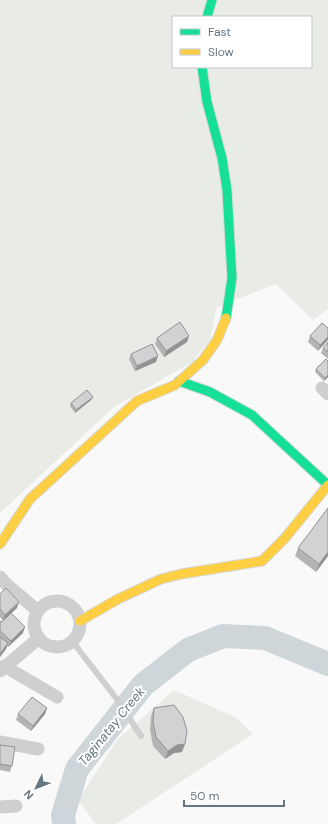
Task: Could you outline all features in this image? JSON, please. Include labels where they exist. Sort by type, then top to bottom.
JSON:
[{"type":"street","points":[[208,16],[212,0]]},
{"type":"street","points":[[0,544],[13,522],[30,500],[137,401],[151,394],[166,390],[179,381],[203,359],[213,345],[222,328],[230,300],[231,264],[228,192],[222,158],[206,103],[202,68]]},
{"type":"street","points":[[80,621],[118,599],[161,579],[181,574],[262,561],[285,538],[328,485],[252,416],[210,392],[179,381]]},
{"type":"street","points":[[0,577],[6,584],[38,611]]},
{"type":"street","points":[[58,601],[64,602],[74,609],[80,621],[77,636],[64,646],[55,647],[46,644],[39,638],[34,625],[38,611],[47,603],[58,601]]},
{"type":"street","points":[[39,638],[2,668],[57,697]]},
{"type":"street","points":[[0,742],[38,749]]},
{"type":"street","points":[[0,807],[16,806]]},
{"type":"lane","points":[[72,641],[116,698],[141,736]]},
{"type":"shaded area","points":[[0,0],[328,0],[328,309],[313,320],[276,284],[217,307],[210,340],[192,362],[114,407],[0,513]]},
{"type":"shaded area","points":[[174,690],[235,717],[253,734],[116,824],[96,824],[78,800],[117,740]]},
{"type":"building","points":[[180,322],[189,336],[166,351],[157,338]]},
{"type":"building","points":[[322,323],[328,328],[328,337],[320,345],[310,336]]},
{"type":"building","points":[[328,342],[328,352],[323,348]]},
{"type":"building","points":[[152,344],[158,356],[137,366],[131,354]]},
{"type":"building","points":[[326,359],[328,361],[328,375],[325,378],[316,369]]},
{"type":"building","points":[[87,390],[93,397],[76,410],[71,403]]},
{"type":"building","points":[[328,508],[328,552],[319,564],[298,548]]},
{"type":"building","points":[[6,588],[19,602],[5,615],[0,609],[0,594]]},
{"type":"building","points":[[11,613],[25,627],[11,641],[0,631],[0,621],[2,622]]},
{"type":"building","points":[[0,637],[8,643],[0,654]]},
{"type":"building","points":[[32,697],[47,708],[33,726],[18,714]]},
{"type":"building","points":[[174,705],[183,717],[187,731],[185,744],[177,745],[168,751],[156,737],[153,722],[154,708]]},
{"type":"building","points":[[0,745],[15,747],[12,766],[0,764]]},
{"type":"waterway","name":"Taginatay Creek","points":[[64,824],[63,815],[77,769],[143,685],[188,650],[223,636],[265,638],[328,664]]},
{"type":"traffic: fast","points":[[207,16],[212,0]]},
{"type":"traffic: fast","points":[[202,68],[207,102],[222,158],[227,190],[232,278],[226,318]]},
{"type":"traffic: fast","points":[[179,381],[210,392],[252,415],[328,485]]},
{"type":"traffic: slow","points":[[0,544],[30,499],[137,401],[175,385],[203,360],[217,340],[226,318]]},
{"type":"traffic: slow","points":[[80,621],[118,599],[161,579],[181,574],[262,561],[285,538],[328,485]]}]
